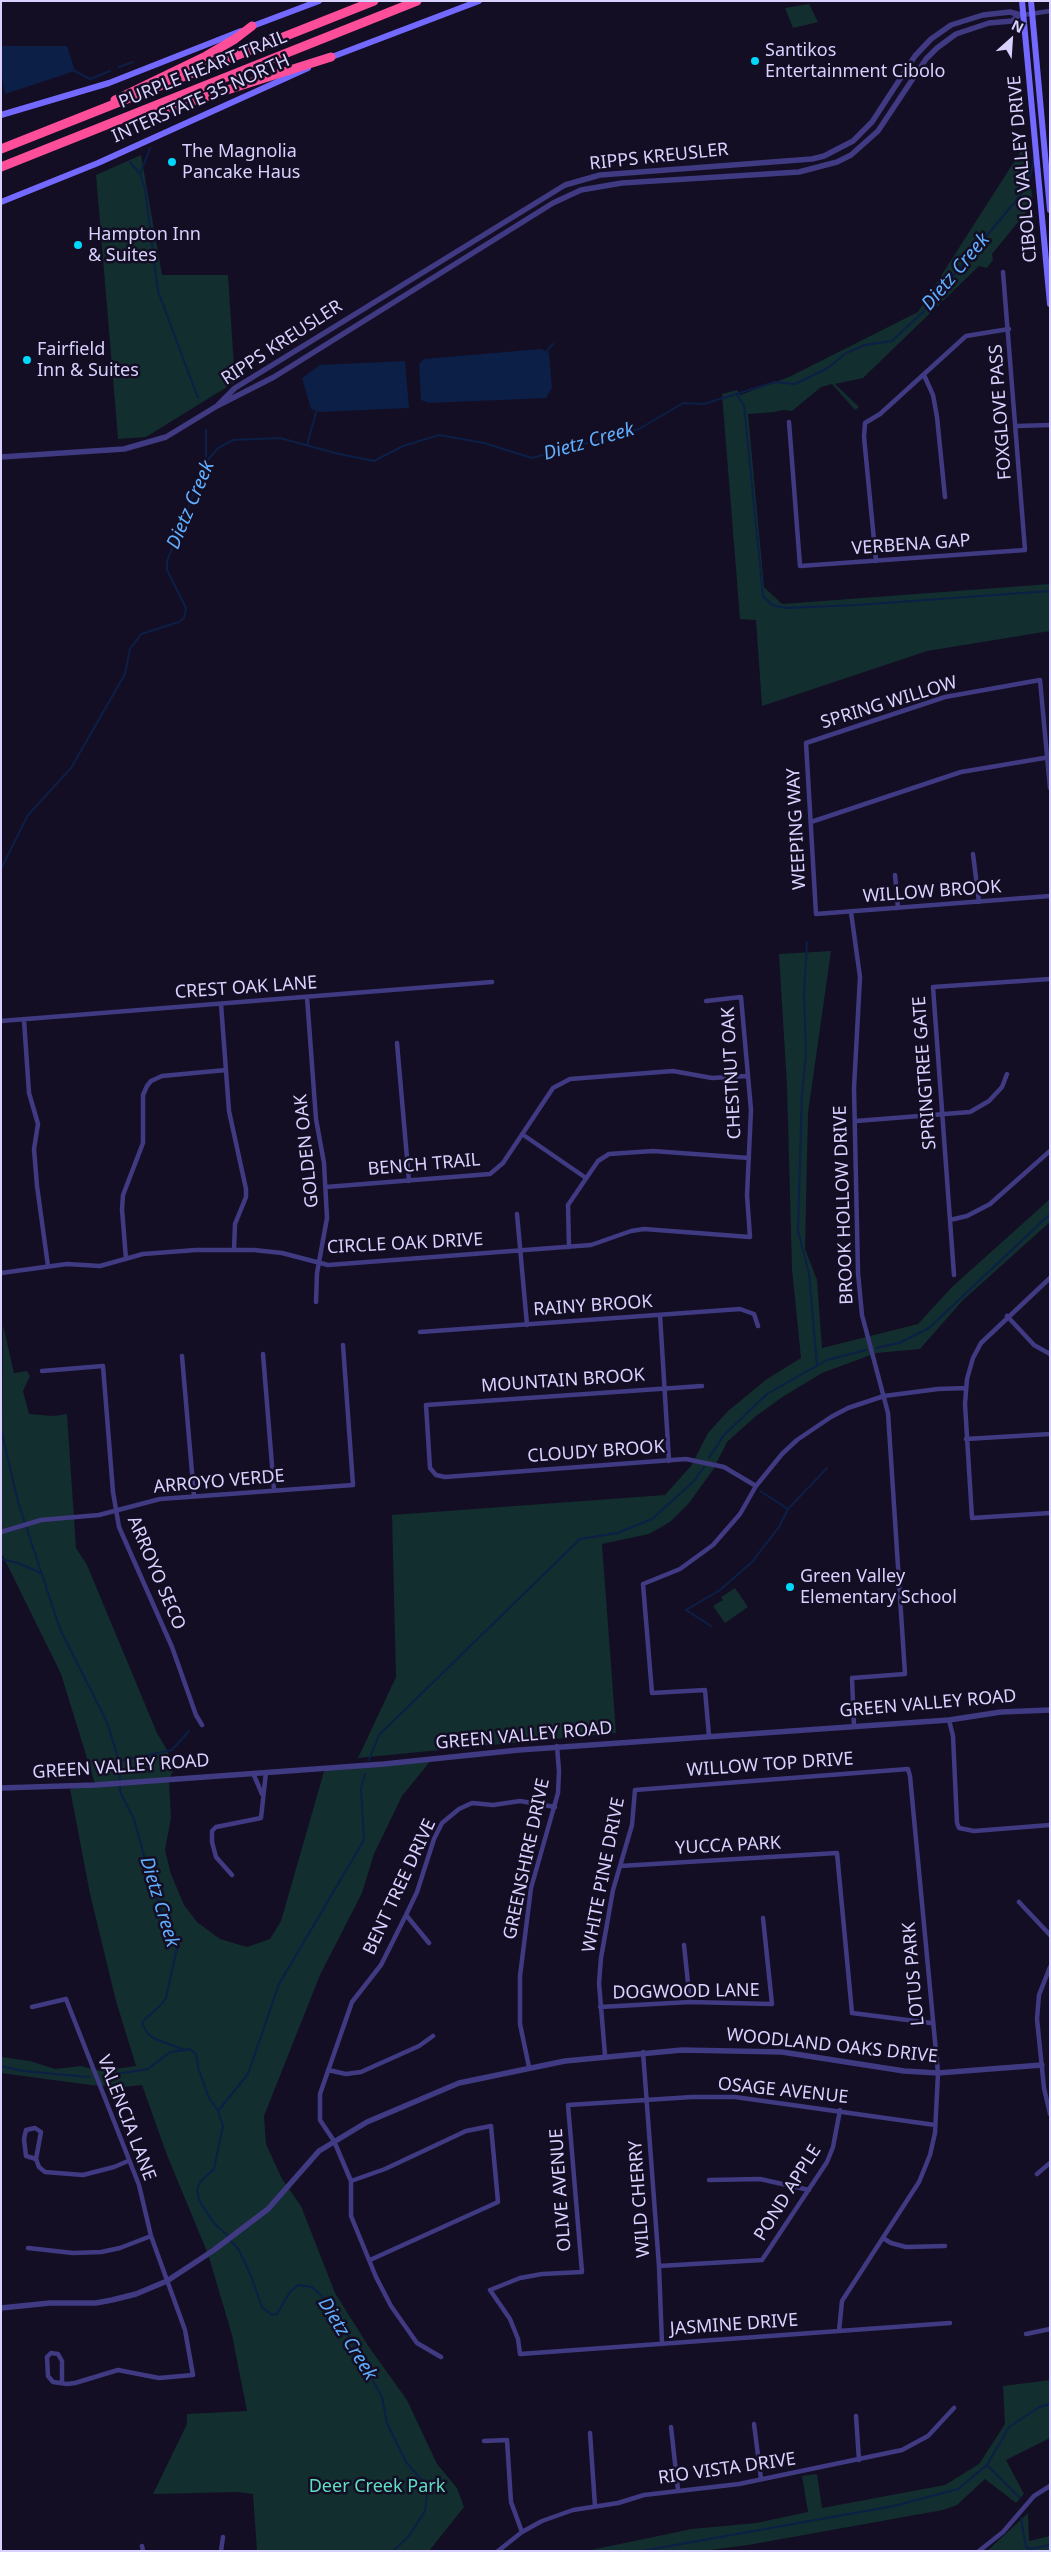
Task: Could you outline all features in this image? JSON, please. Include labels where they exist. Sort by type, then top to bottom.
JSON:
[{"type":"highway","name":"PURPLE HEART TRAIL","points":[[1,150],[374,1]]},
{"type":"highway","name":"PURPLE HEART TRAIL","points":[[1,167],[417,1]]},
{"type":"highway","points":[[81,119],[139,87],[206,56],[235,39],[252,26]]},
{"type":"highway","points":[[99,129],[331,57]]},
{"type":"main road","points":[[1,115],[118,80],[319,1]]},
{"type":"main road","name":"INTERSTATE 35 NORTH","points":[[1,202],[90,166],[331,57],[479,1]]},
{"type":"main road","name":"CIBOLO VALLEY DRIVE","points":[[1022,1],[1021,15],[1049,279],[1050,304]]},
{"type":"main road","name":"CIBOLO VALLEY DRIVE","points":[[1031,1],[1050,210]]},
{"type":"street","points":[[1021,15],[1050,11]]},
{"type":"street","name":"RIPPS KREUSLER","points":[[217,406],[235,388],[566,185],[606,174],[812,159],[824,156],[853,141],[872,122],[911,62],[931,39],[951,25],[983,15],[1010,12],[1021,15]]},
{"type":"street","name":"RIPPS KREUSLER","points":[[1,458],[137,446],[166,437],[217,406],[274,377],[567,195],[581,190],[622,183],[799,172],[838,162],[859,149],[878,131],[926,59],[937,48],[956,34],[989,23],[1012,21],[1021,15]]},
{"type":"street","name":"FOXGLOVE PASS","points":[[1003,272],[1017,426],[1025,550]]},
{"type":"street","points":[[876,561],[864,437],[866,423],[880,414],[966,336],[1008,329]]},
{"type":"street","points":[[924,375],[933,395],[937,417],[945,497]]},
{"type":"street","name":"VERBENA GAP","points":[[789,422],[800,566],[1025,550]]},
{"type":"street","points":[[1017,426],[1050,425]]},
{"type":"street","name":"SPRING WILLOW","points":[[806,743],[945,697],[1040,680],[1049,757]]},
{"type":"street","name":"WEEPING WAY","points":[[806,743],[816,914]]},
{"type":"street","points":[[811,822],[961,772],[1049,757],[1050,788]]},
{"type":"street","points":[[974,854],[979,902]]},
{"type":"street","points":[[896,875],[898,908]]},
{"type":"street","name":"WILLOW BROOK","points":[[816,914],[1050,896]]},
{"type":"street","name":"BROOK HOLLOW DRIVE","points":[[851,912],[860,978],[855,1055],[860,1299],[864,1327],[884,1396],[890,1431],[905,1674],[852,1678],[854,1726]]},
{"type":"street","name":"SPRINGTREE GATE","points":[[954,1275],[933,987],[1050,979]]},
{"type":"street","name":"CREST OAK LANE","points":[[1,1021],[492,982]]},
{"type":"street","name":"GOLDEN OAK","points":[[307,997],[316,1119],[326,1187],[327,1218],[319,1262],[316,1302]]},
{"type":"street","name":"CHESTNUT OAK","points":[[706,1001],[741,997],[751,1110],[747,1195],[750,1237]]},
{"type":"street","points":[[221,1004],[230,1122],[246,1189],[246,1197],[236,1224],[234,1250]]},
{"type":"street","points":[[24,1020],[29,1093],[38,1124],[34,1150],[36,1186],[48,1266]]},
{"type":"street","points":[[397,1044],[409,1181]]},
{"type":"street","points":[[126,1259],[122,1209],[123,1195],[143,1143],[143,1095],[147,1086],[151,1081],[162,1076],[226,1070]]},
{"type":"street","name":"BENCH TRAIL","points":[[326,1187],[490,1174],[499,1168],[553,1088],[570,1078],[661,1071],[712,1078],[747,1076]]},
{"type":"street","points":[[856,1121],[942,1116],[970,1112],[980,1108],[1002,1087],[1007,1074]]},
{"type":"street","points":[[522,1134],[586,1178]]},
{"type":"street","points":[[569,1247],[567,1210],[598,1160],[609,1154],[653,1151],[749,1158]]},
{"type":"street","points":[[950,1220],[967,1216],[990,1204],[1050,1151]]},
{"type":"street","points":[[517,1214],[526,1325]]},
{"type":"street","name":"CIRCLE OAK DRIVE","points":[[1,1273],[67,1264],[100,1266],[153,1253],[234,1250],[282,1253],[319,1262],[339,1264],[591,1245],[630,1231],[644,1229],[750,1237]]},
{"type":"street","points":[[1050,1278],[1007,1316],[981,1343],[973,1358],[966,1388],[966,1440],[972,1518],[1050,1514]]},
{"type":"street","name":"RAINY BROOK","points":[[420,1332],[740,1309],[754,1314],[758,1326]]},
{"type":"street","points":[[660,1315],[669,1461]]},
{"type":"street","points":[[1007,1316],[1034,1345],[1050,1354]]},
{"type":"street","name":"ARROYO VERDE","points":[[1,1532],[34,1522],[116,1512],[160,1499],[353,1485],[343,1345]]},
{"type":"street","points":[[263,1354],[274,1490]]},
{"type":"street","points":[[182,1356],[194,1496]]},
{"type":"street","name":"ARROYO SECO","points":[[42,1371],[103,1366],[116,1512],[119,1526],[172,1647],[196,1715],[202,1725]]},
{"type":"street","name":"MOUNTAIN BROOK","points":[[433,1472],[430,1463],[426,1405],[702,1386]]},
{"type":"street","points":[[709,1736],[705,1690],[652,1693],[643,1584],[680,1569],[713,1545],[740,1514],[756,1486],[782,1454],[817,1425],[848,1408],[884,1396],[938,1389],[966,1388]]},
{"type":"street","points":[[966,1440],[1050,1434]]},
{"type":"street","name":"CLOUDY BROOK","points":[[433,1472],[436,1475],[445,1477],[686,1460],[714,1464],[738,1474],[756,1486]]},
{"type":"street","name":"GREEN VALLEY ROAD","points":[[1,1788],[103,1784],[384,1764],[557,1746],[949,1720],[1001,1712],[1050,1710]]},
{"type":"street","points":[[949,1720],[952,1736],[957,1823],[960,1828],[974,1831],[1050,1825]]},
{"type":"street","name":"GREENSHIRE DRIVE","points":[[529,2066],[520,2024],[522,1945],[531,1888],[555,1807],[560,1771],[557,1746]]},
{"type":"street","name":"WILLOW TOP DRIVE","points":[[635,1790],[908,1769]]},
{"type":"street","name":"LOTUS PARK","points":[[838,2331],[842,2301],[919,2182],[930,2155],[935,2124],[938,2073],[908,1769]]},
{"type":"street","points":[[232,1875],[216,1856],[212,1842],[212,1831],[216,1827],[259,1819],[262,1814],[266,1772]]},
{"type":"street","points":[[253,1773],[263,1796]]},
{"type":"street","name":"WHITE PINE DRIVE","points":[[605,2055],[599,1983],[606,1924],[632,1825],[635,1790]]},
{"type":"street","name":"BENT TREE DRIVE","points":[[441,2357],[424,2349],[410,2334],[391,2306],[351,2216],[351,2181],[334,2141],[323,2127],[318,2113],[320,2094],[352,2002],[381,1965],[417,1892],[437,1831],[442,1823],[459,1809],[472,1803],[493,1805],[520,1801],[555,1807]]},
{"type":"street","name":"YUCCA PARK","points":[[620,1866],[837,1853],[852,2013],[932,2022]]},
{"type":"street","points":[[1020,1902],[1050,1935]]},
{"type":"street","points":[[406,1915],[428,1943]]},
{"type":"street","name":"DOGWOOD LANE","points":[[600,2007],[690,2002],[772,2004],[763,1918]]},
{"type":"street","points":[[684,1945],[690,2002]]},
{"type":"street","points":[[1050,1967],[1039,1995],[1038,2019],[1044,2088],[1050,2114]]},
{"type":"street","name":"VALENCIA LANE","points":[[32,2007],[66,1999],[138,2185],[151,2236],[185,2330],[194,2375],[159,2378],[118,2370],[75,2383],[62,2383]]},
{"type":"street","points":[[328,2070],[346,2074],[361,2072],[419,2046],[434,2036]]},
{"type":"street","name":"WOODLAND OAKS DRIVE","points":[[1,2308],[112,2300],[136,2294],[167,2281],[214,2250],[268,2209],[319,2151],[334,2141],[367,2122],[451,2085],[529,2066],[605,2055],[714,2049],[765,2051],[938,2073],[1042,2065]]},
{"type":"street","name":"WILD CHERRY","points":[[643,2052],[659,2266],[662,2344]]},
{"type":"street","name":"OSAGE AVENUE","points":[[568,2105],[735,2097],[935,2124]]},
{"type":"street","name":"OLIVE AVENUE","points":[[520,2354],[518,2339],[510,2319],[490,2290],[520,2278],[542,2274],[582,2272],[568,2105]]},
{"type":"street","name":"POND APPLE","points":[[659,2266],[762,2260],[827,2162],[833,2147],[840,2110]]},
{"type":"street","points":[[351,2181],[393,2165],[466,2131],[491,2126],[498,2202],[370,2260]]},
{"type":"street","points":[[36,2159],[26,2156],[24,2139],[26,2130],[35,2128],[41,2132],[36,2159],[39,2167],[45,2172],[83,2175],[114,2167],[128,2161]]},
{"type":"street","points":[[1037,2174],[1050,2163]]},
{"type":"street","points":[[709,2180],[760,2179],[808,2190]]},
{"type":"street","points":[[28,2248],[73,2254],[100,2252],[120,2248],[151,2236]]},
{"type":"street","points":[[883,2238],[891,2244],[906,2247],[945,2246]]},
{"type":"street","name":"JASMINE DRIVE","points":[[520,2354],[950,2323]]},
{"type":"street","points":[[1026,2334],[1050,2329]]},
{"type":"street","points":[[51,2353],[58,2354],[62,2361],[62,2383],[53,2382],[48,2376],[46,2356],[51,2353]]},
{"type":"street","name":"RIO VISTA DRIVE","points":[[498,2551],[522,2532],[560,2514],[678,2490],[738,2484],[859,2460],[915,2445],[928,2436],[954,2408]]},
{"type":"street","points":[[856,2416],[859,2460]]},
{"type":"street","points":[[754,2424],[761,2479]]},
{"type":"street","points":[[671,2427],[678,2490]]},
{"type":"street","points":[[590,2434],[595,2506]]},
{"type":"street","points":[[484,2440],[507,2440],[511,2502],[522,2532]]},
{"type":"street","points":[[980,2551],[1003,2532],[1034,2496],[1050,2486]]},
{"type":"street","points":[[221,2551],[223,2537]]},
{"type":"green space","points":[[809,4],[818,22],[793,28],[785,8]]},
{"type":"green space","points":[[1026,143],[1033,204],[992,254],[993,260],[987,268],[979,266],[863,378],[835,384],[859,407],[855,410],[832,384],[821,387],[792,411],[783,410],[748,414],[764,587],[782,604],[1050,584],[1050,631],[927,651],[762,706],[756,620],[740,619],[722,394],[737,390],[740,395],[789,377],[918,312]]},
{"type":"green space","points":[[141,155],[162,275],[228,275],[235,382],[146,437],[118,439],[96,175]]},
{"type":"green space","points":[[831,951],[808,1113],[805,1249],[817,1280],[822,1348],[918,1324],[952,1287],[1050,1199],[1050,1222],[962,1301],[920,1349],[876,1353],[822,1373],[784,1396],[756,1416],[727,1442],[713,1470],[689,1503],[670,1522],[649,1534],[602,1544],[616,1733],[358,1758],[396,1677],[392,1515],[665,1495],[691,1466],[708,1433],[728,1411],[767,1379],[801,1358],[792,1269],[787,1086],[779,954]]},
{"type":"green space","name":"Deer Creek Park","points":[[3,1325],[14,1373],[27,1371],[30,1376],[23,1391],[29,1414],[54,1416],[67,1414],[76,1548],[87,1565],[157,1733],[168,1752],[173,1771],[169,1779],[171,1818],[165,1850],[171,1874],[184,1905],[197,1922],[220,1939],[247,1947],[270,1939],[281,1921],[325,1768],[432,1759],[402,1796],[374,1854],[362,1893],[320,1975],[264,2116],[266,2144],[282,2179],[301,2206],[335,2293],[369,2347],[407,2400],[437,2464],[457,2488],[464,2507],[429,2551],[257,2551],[253,2494],[237,2492],[153,2494],[187,2424],[187,2414],[247,2411],[232,2335],[208,2254],[167,2155],[142,2085],[124,2087],[91,2085],[1,2073],[1,2057],[30,2061],[55,2069],[81,2066],[101,2071],[136,2066],[116,2001],[90,1894],[70,1789],[95,1784],[61,1674],[1,1552]]},
{"type":"green space","points":[[735,1588],[748,1607],[725,1623],[713,1606],[723,1600],[721,1597]]},
{"type":"green space","points":[[1050,2380],[1050,2438],[1006,2460],[1024,2494],[1016,2503],[985,2479],[957,2505],[943,2510],[748,2545],[702,2551],[586,2551],[692,2529],[756,2523],[808,2512],[802,2476],[817,2474],[822,2508],[945,2485],[979,2464],[1005,2424],[1003,2386]]},
{"type":"green space","points":[[1028,2513],[1029,2541],[1050,2536],[1050,2551],[987,2551]]},
{"type":"water","points":[[1,46],[67,46],[75,71],[5,94],[1,70]]},
{"type":"water","points":[[541,349],[549,353],[552,388],[546,398],[429,403],[421,400],[419,364],[424,359]]},
{"type":"water","points":[[405,361],[409,408],[320,412],[311,409],[302,378],[320,365]]},
{"type":"waterway","points":[[119,67],[133,62]]},
{"type":"waterway","points":[[73,70],[90,79],[110,71]]},
{"type":"waterway","points":[[140,174],[150,148]]},
{"type":"waterway","name":"Dietz Creek","points":[[1,869],[28,815],[71,768],[125,674],[130,649],[141,634],[179,622],[184,618],[186,608],[167,570],[167,561],[206,462],[218,448],[233,440],[280,438],[374,461],[403,446],[439,435],[484,443],[532,458],[639,429],[683,403],[704,404],[775,382],[795,384],[828,368],[846,353],[865,345],[892,341],[924,311],[1029,183],[1034,158]]},
{"type":"waterway","points":[[130,162],[140,174],[145,189],[158,291],[198,398]]},
{"type":"waterway","points":[[545,353],[553,344]]},
{"type":"waterway","points":[[736,394],[744,405],[763,596],[772,605],[785,608],[857,605],[1050,591]]},
{"type":"waterway","points":[[307,445],[317,409]]},
{"type":"waterway","points":[[206,430],[206,462]]},
{"type":"waterway","points":[[807,942],[804,993],[806,1054],[802,1094],[798,1231],[809,1273],[817,1365]]},
{"type":"waterway","points":[[876,1348],[899,1343],[929,1328],[1050,1214]]},
{"type":"waterway","points":[[709,1458],[724,1435],[767,1394],[827,1360],[866,1350]]},
{"type":"waterway","name":"Dietz Creek","points":[[1,1429],[18,1502],[60,1629],[107,1722],[119,1761],[120,1792],[134,1819],[153,1889],[177,1948],[166,1998],[142,2024],[148,2034],[155,2039],[185,2050],[190,2049],[196,2054],[198,2067],[208,2096],[218,2111],[223,2126],[214,2169],[200,2182],[197,2190],[199,2200],[213,2222],[228,2236]]},
{"type":"waterway","points":[[369,1760],[379,1735],[580,1539],[617,1533],[652,1519],[694,1481],[704,1467]]},
{"type":"waterway","points":[[711,1626],[686,1610],[720,1590],[752,1562],[779,1527],[788,1509],[827,1468]]},
{"type":"waterway","points":[[760,1491],[788,1509]]},
{"type":"waterway","points":[[1,1559],[18,1563],[41,1573]]},
{"type":"waterway","points":[[119,1761],[172,1750],[189,1731]]},
{"type":"waterway","points":[[218,2111],[248,2074],[279,1984],[364,1840],[361,1788],[365,1774]]},
{"type":"waterway","points":[[103,2076],[148,2069],[170,2052],[185,2050]]},
{"type":"waterway","points":[[1,2066],[23,2071],[89,2077]]},
{"type":"waterway","name":"Dietz Creek","points":[[230,2240],[239,2250],[262,2307],[272,2315],[277,2314],[290,2292],[298,2285],[312,2287],[320,2294],[342,2325],[382,2397],[387,2423],[406,2462],[428,2487],[425,2511],[409,2536],[393,2551]]},
{"type":"waterway","points":[[642,2551],[894,2506],[958,2489],[987,2465],[1009,2427],[1039,2407],[1050,2404]]},
{"type":"waterway","points":[[988,2466],[1020,2498]]},
{"type":"waterway","points":[[1021,2518],[1026,2547],[1030,2549],[1050,2545]]},
{"type":"place","name":"Santikos Entertainment Cibolo","points":[[755,61]]},
{"type":"place","name":"The Magnolia Pancake Haus","points":[[172,162]]},
{"type":"place","name":"Hampton Inn & Suites","points":[[78,245]]},
{"type":"place","name":"Fairfield Inn & Suites","points":[[27,360]]},
{"type":"place","name":"Green Valley Elementary School","points":[[790,1587]]}]
